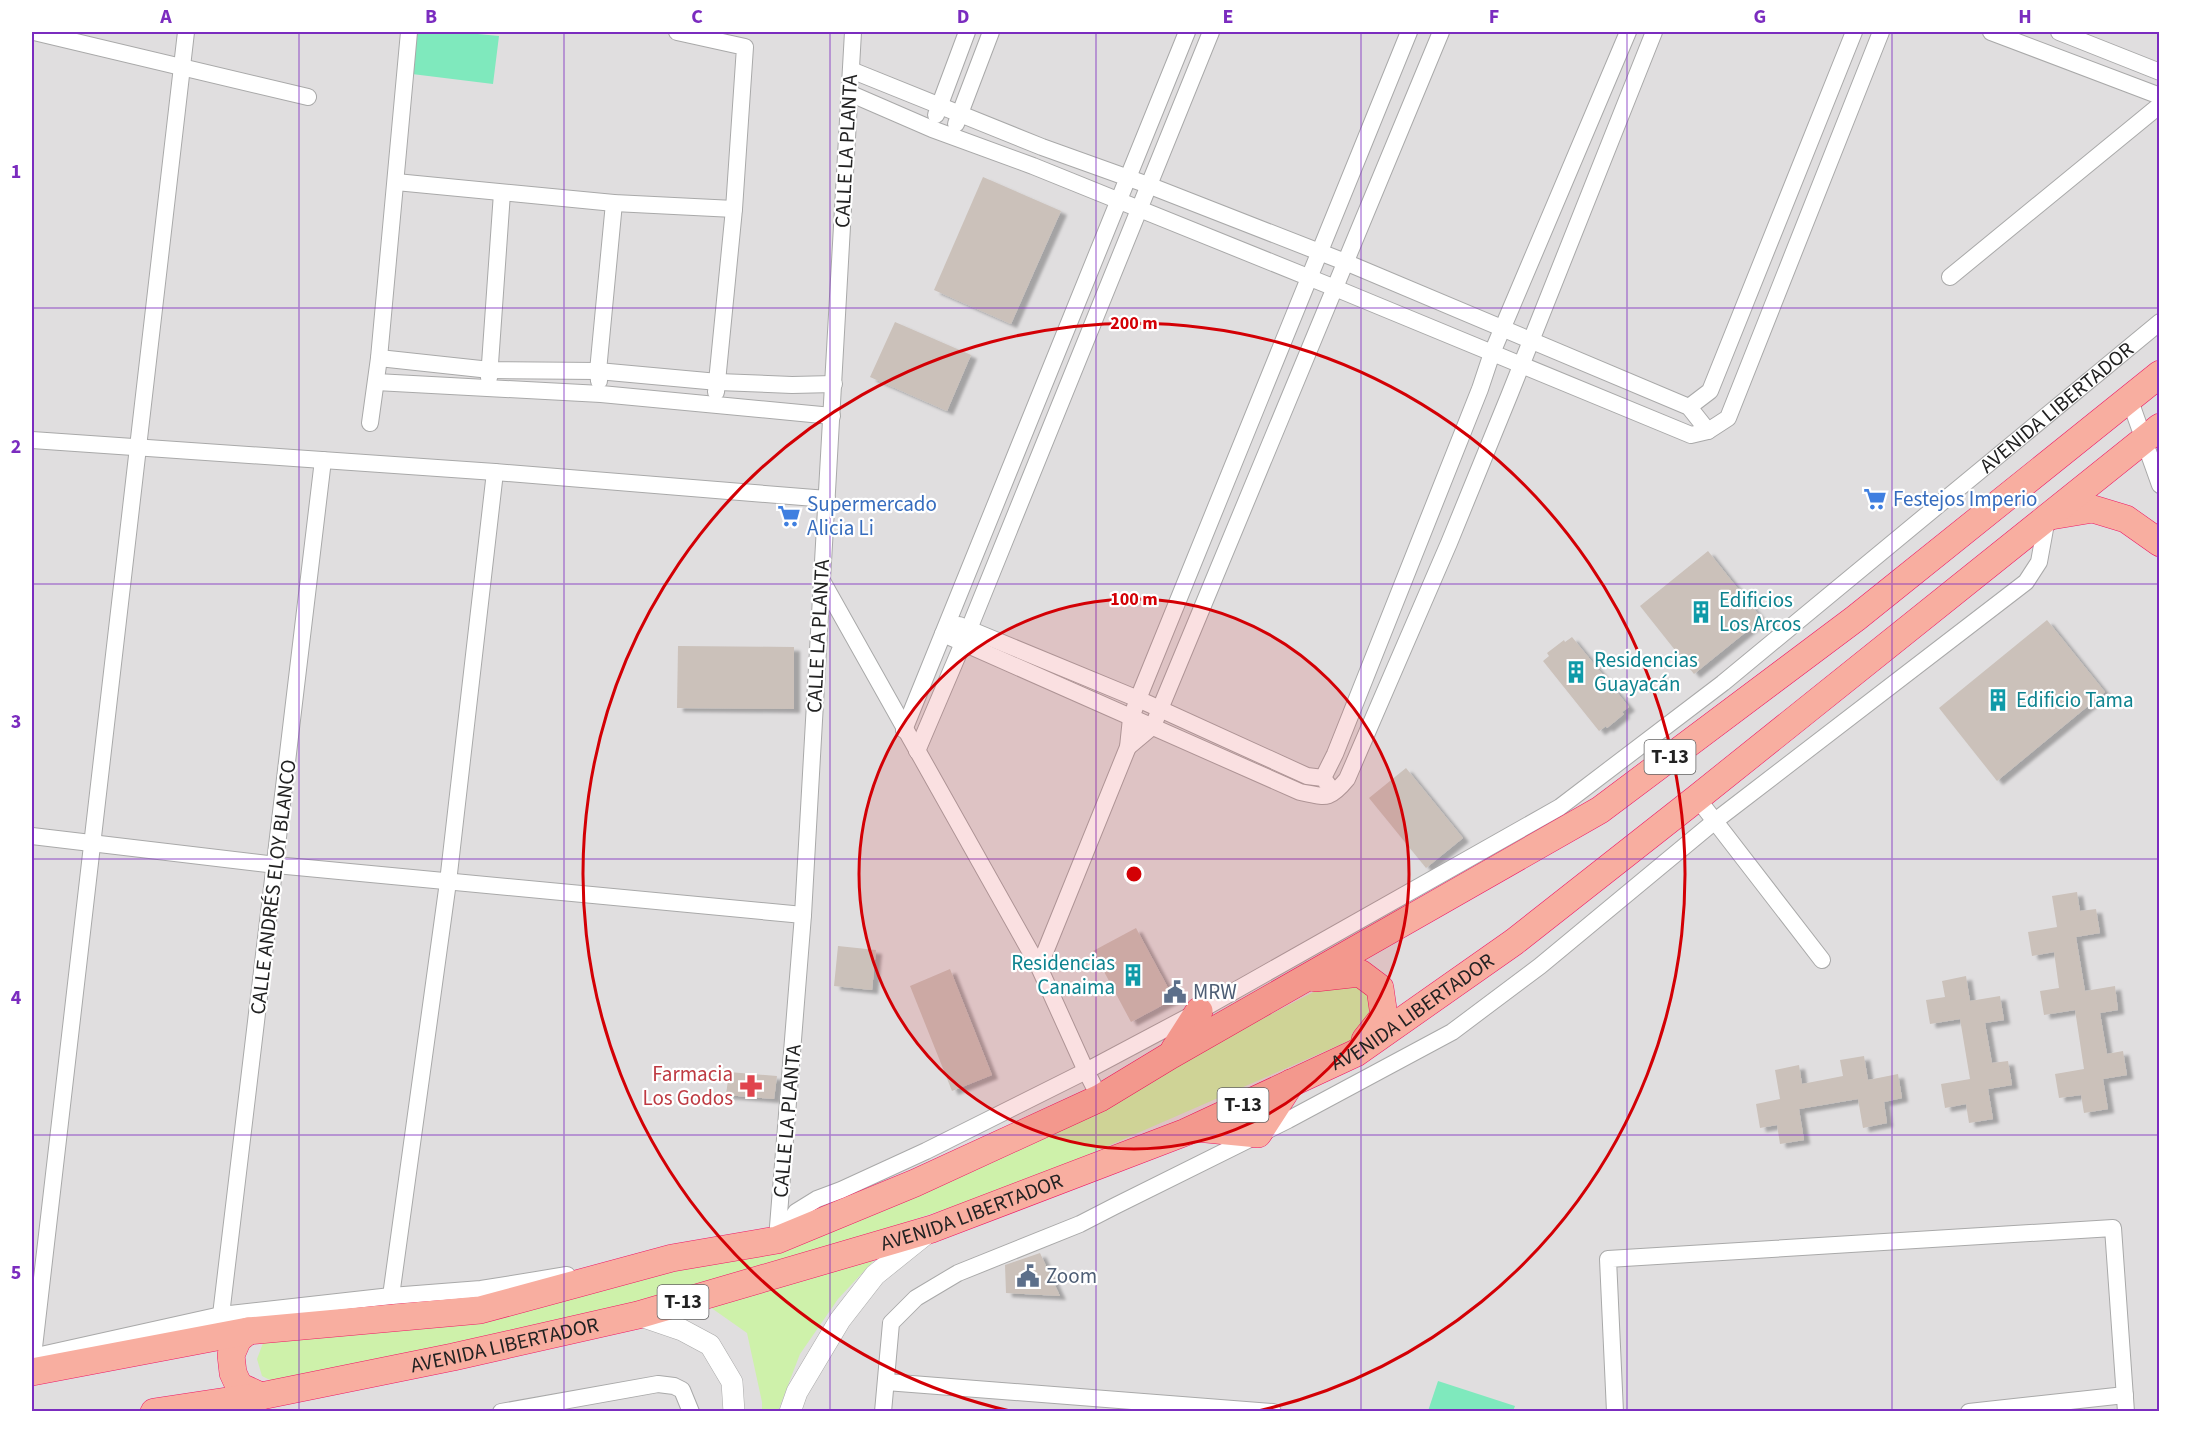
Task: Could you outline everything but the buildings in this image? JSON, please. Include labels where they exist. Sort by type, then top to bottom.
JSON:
[{"type":"highway","name":"AVENIDA LIBERTADOR","points":[[32,1362],[248,1331],[480,1310],[672,1258],[777,1240],[915,1183],[1100,1098],[1171,1055],[1600,810],[1856,618],[2160,374]]},
{"type":"highway","name":"AVENIDA LIBERTADOR","points":[[154,1412],[261,1396],[453,1357],[638,1315],[932,1229],[1195,1128],[1356,1053],[1514,942],[2152,433]]},
{"type":"highway","points":[[2047,517],[2093,509],[2126,519],[2160,543]]},
{"type":"highway","name":"T-13","points":[[1306,979],[1360,973],[1380,988],[1384,1016],[1356,1053]]},
{"type":"highway","name":"T-13","points":[[1171,1055],[1199,1011]]},
{"type":"highway","name":"T-13","points":[[1258,1134],[1291,1083]]},
{"type":"highway","points":[[1195,1128],[1258,1134]]},
{"type":"highway","points":[[248,1331],[238,1339],[231,1355],[233,1373],[239,1386],[261,1396]]},
{"type":"street","points":[[34,32],[308,97]]},
{"type":"street","points":[[32,1362],[186,32]]},
{"type":"street","points":[[370,423],[379,358],[409,32]]},
{"type":"street","points":[[677,32],[745,47],[734,209],[715,404]]},
{"type":"street","name":"CALLE LA PLANTA","points":[[777,1240],[803,915],[854,32]]},
{"type":"street","points":[[932,129],[938,106],[967,32]]},
{"type":"street","points":[[952,136],[991,32]]},
{"type":"street","points":[[904,730],[1187,32]]},
{"type":"street","points":[[917,751],[966,636],[1211,32]]},
{"type":"street","points":[[1039,968],[1128,747],[1131,718],[1138,699],[1307,278],[1320,252],[1409,32]]},
{"type":"street","points":[[1128,747],[1153,726],[1441,32]]},
{"type":"street","points":[[1323,778],[1335,754],[1480,389],[1502,327],[1628,32]]},
{"type":"street","points":[[966,636],[1131,718],[1300,792],[1323,796],[1335,794],[1347,779],[1449,543],[1654,32]]},
{"type":"street","points":[[1689,407],[1710,391],[1854,32]]},
{"type":"street","points":[[849,93],[932,129],[1335,288],[1691,435],[1708,431],[1728,418],[1881,32]]},
{"type":"street","points":[[2059,32],[2160,72]]},
{"type":"street","points":[[1998,33],[2160,96]]},
{"type":"street","points":[[851,70],[958,115],[1148,184],[1502,327],[1689,407],[1708,431]]},
{"type":"street","points":[[1950,277],[2160,105]]},
{"type":"street","points":[[396,182],[614,203],[734,209]]},
{"type":"street","points":[[487,388],[502,193]]},
{"type":"street","points":[[601,394],[598,371],[614,203]]},
{"type":"street","name":"AVENIDA LIBERTADOR","points":[[777,1240],[796,1212],[817,1200],[926,1151],[1086,1071],[1199,1011],[1560,807],[1724,683],[2160,322]]},
{"type":"street","points":[[379,358],[490,370],[598,371],[718,382],[834,384]]},
{"type":"street","points":[[376,382],[601,394],[832,416]]},
{"type":"street","points":[[2129,398],[2152,433],[2158,473]]},
{"type":"street","points":[[32,440],[495,472],[827,499]]},
{"type":"street","name":"CALLE ANDRÉS ELOY BLANCO","points":[[221,1315],[323,460]]},
{"type":"street","points":[[391,1296],[448,882],[495,472]]},
{"type":"street","name":"AVENIDA LIBERTADOR","points":[[883,1412],[891,1323],[916,1298],[958,1273],[1080,1224],[1452,1032],[1540,966],[1715,821],[2026,582],[2039,562],[2047,517]]},
{"type":"street","points":[[1422,535],[1449,543]]},
{"type":"street","points":[[821,579],[1039,968],[1100,1098]]},
{"type":"street","points":[[945,627],[1138,699],[1308,776],[1323,778],[1335,794]]},
{"type":"street","points":[[1697,798],[1822,960]]},
{"type":"street","points":[[32,836],[276,865],[803,915]]},
{"type":"street","points":[[1616,1412],[1608,1259],[2114,1228],[2125,1403],[1969,1412]]},
{"type":"street","points":[[790,1412],[797,1392],[840,1320],[875,1275],[932,1229]]},
{"type":"street","name":"AVENIDA LIBERTADOR","points":[[32,1362],[221,1315],[391,1296],[481,1289],[672,1258]]},
{"type":"street","points":[[638,1315],[682,1330],[710,1345],[732,1382],[734,1412]]},
{"type":"street","points":[[886,1382],[1118,1405],[1274,1412]]},
{"type":"street","points":[[501,1412],[658,1384],[674,1386],[682,1390],[691,1412]]},
{"type":"shaded area","points":[[32,32],[2159,32],[2159,1411],[32,1411]]},
{"type":"green space","points":[[417,32],[457,32],[499,36],[493,84],[412,74]]},
{"type":"green space","points":[[1346,975],[1386,977],[1367,1033],[1023,1183],[871,1234],[645,1303],[284,1387],[262,1376],[257,1359],[266,1335],[477,1316],[983,1165]]},
{"type":"green space","points":[[879,1255],[838,1299],[800,1354],[778,1411],[762,1411],[747,1333],[710,1307]]},
{"type":"green space","points":[[1438,1381],[1515,1406],[1513,1411],[1428,1411]]},
{"type":"place","name":"Festejos Imperio","points":[[1875,499]]},
{"type":"place","name":"Supermercado Alicia Li","points":[[789,516]]},
{"type":"place","name":"Edificios Los Arcos","points":[[1701,612]]},
{"type":"place","name":"Residencias Guayacán","points":[[1576,672]]},
{"type":"place","name":"Edificio Tama","points":[[1998,700]]},
{"type":"place","name":"Residencias Canaima","points":[[1133,975]]},
{"type":"place","name":"MRW","points":[[1175,992]]},
{"type":"place","name":"Farmacia Los Godos","points":[[751,1086]]},
{"type":"place","name":"Zoom","points":[[1028,1276]]}]
